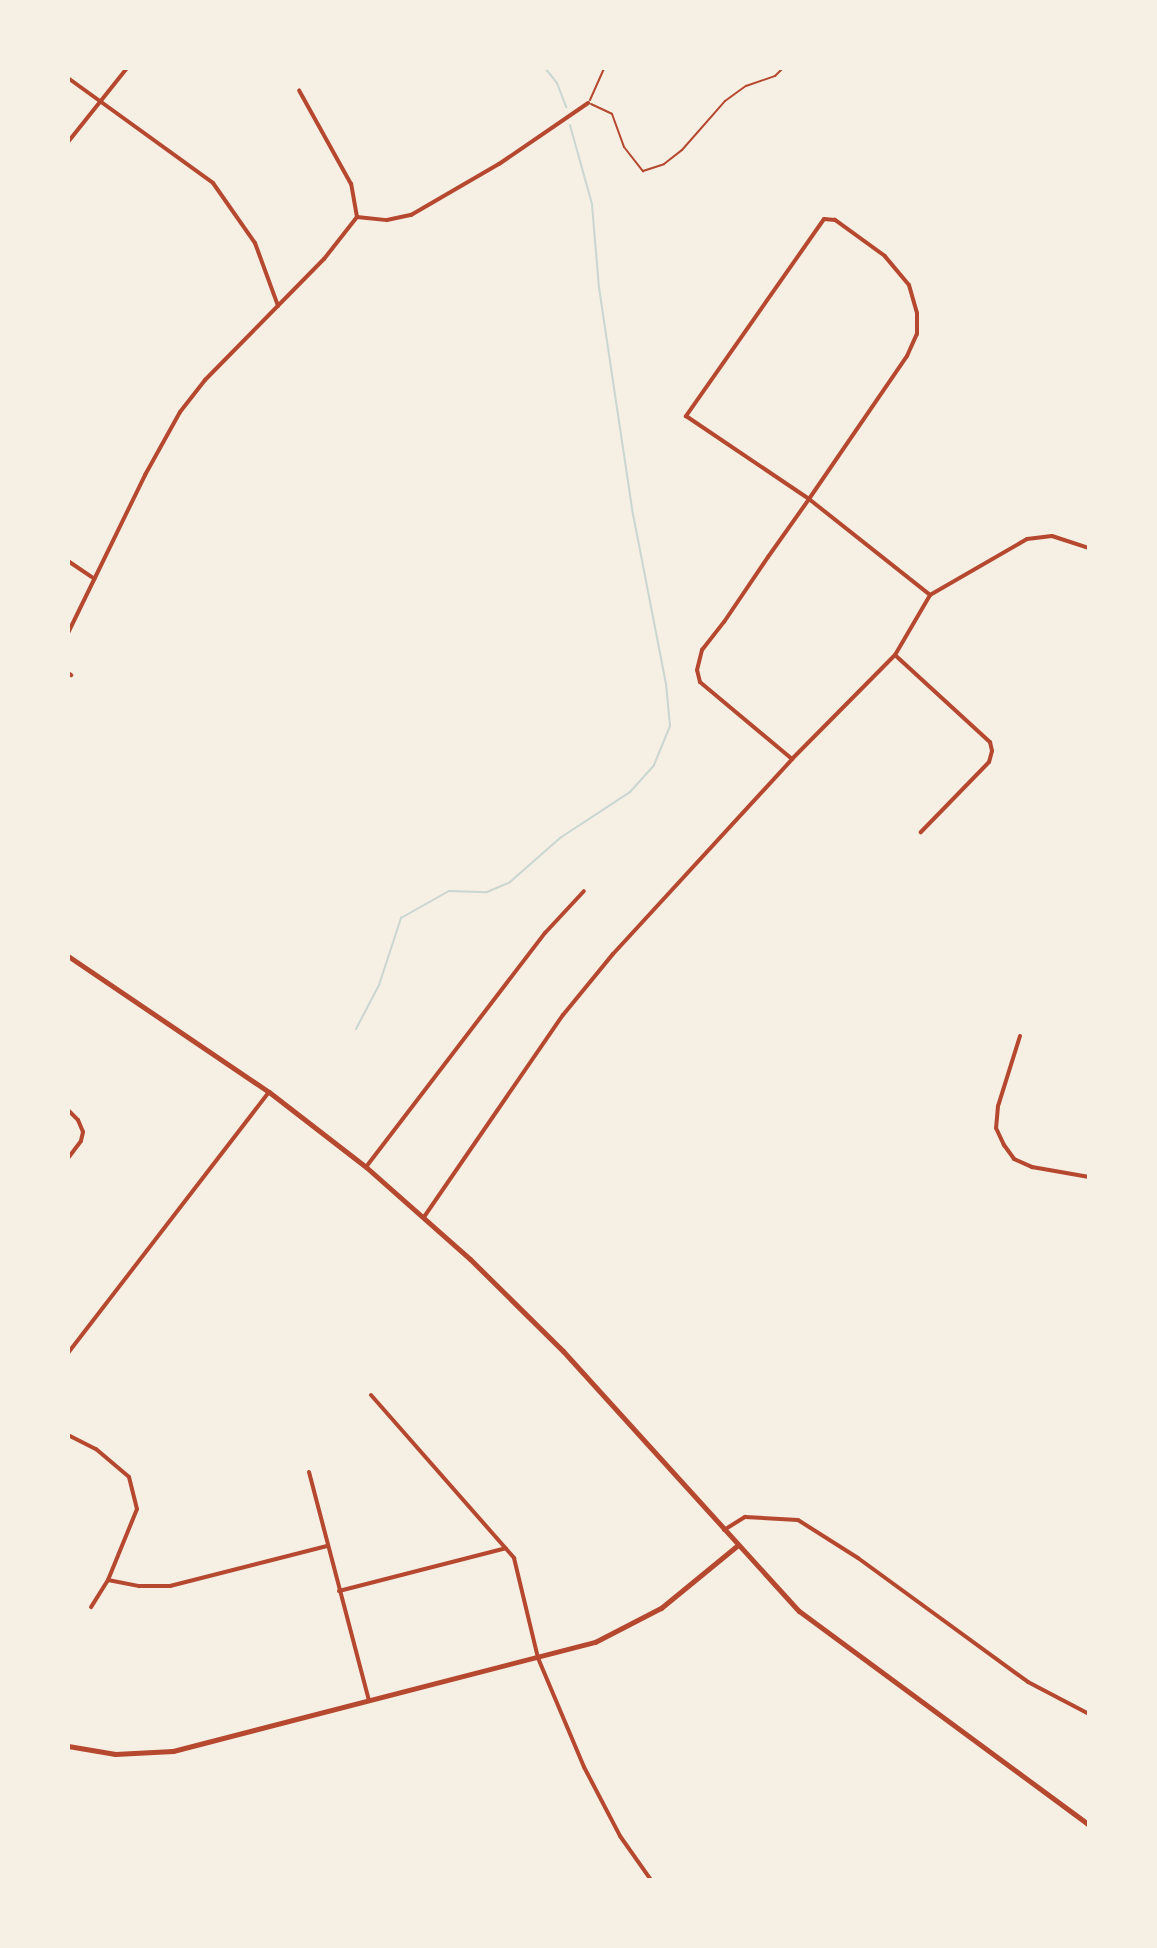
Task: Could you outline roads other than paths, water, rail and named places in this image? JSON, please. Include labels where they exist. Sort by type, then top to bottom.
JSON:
[{"type":"main road","points":[[69,959],[269,1092],[366,1167],[496,1282],[553,1340],[724,1530],[817,1627],[1089,1825]]},
{"type":"main road","points":[[68,1746],[115,1754],[173,1751],[595,1642],[632,1626],[661,1608],[738,1545]]},
{"type":"street","points":[[68,142],[127,68]]},
{"type":"street","points":[[68,78],[213,183],[230,203],[255,243],[278,306]]},
{"type":"street","points":[[68,633],[180,412],[205,380],[348,232],[357,217],[351,184],[299,90]]},
{"type":"street","points":[[357,217],[387,220],[411,215],[488,171],[588,103]]},
{"type":"street","points":[[792,759],[700,682],[697,670],[702,650],[809,499],[907,356],[917,334],[917,313],[909,285],[885,256],[835,220],[824,219],[686,416],[809,499],[930,595]]},
{"type":"street","points":[[423,1219],[563,1015],[613,954],[792,759],[895,655],[930,595],[1027,539],[1052,536],[1088,546]]},
{"type":"street","points":[[68,561],[95,579]]},
{"type":"street","points":[[895,655],[990,742],[992,751],[989,762],[921,832]]},
{"type":"street","points":[[366,1167],[545,933],[584,891]]},
{"type":"street","points":[[1020,1036],[998,1106],[996,1128],[1004,1145],[1014,1159],[1032,1167],[1089,1177]]},
{"type":"street","points":[[68,1353],[269,1092]]},
{"type":"street","points":[[68,1110],[78,1120],[83,1132],[81,1141],[68,1158]]},
{"type":"street","points":[[371,1395],[514,1558],[538,1658],[584,1767],[620,1836],[651,1880]]},
{"type":"street","points":[[68,1435],[96,1449],[129,1477],[137,1509],[108,1580],[91,1607]]},
{"type":"street","points":[[309,1472],[370,1702]]},
{"type":"street","points":[[724,1530],[745,1517],[798,1520],[858,1558],[1028,1682],[1089,1714]]},
{"type":"street","points":[[108,1580],[139,1586],[170,1586],[327,1546]]},
{"type":"street","points":[[339,1591],[506,1548]]},
{"type":"waterway","points":[[545,68],[557,83],[566,107]]},
{"type":"waterway","points":[[356,1029],[379,985],[401,918],[449,891],[487,892],[510,882],[560,838],[630,792],[654,765],[670,726],[666,684],[633,515],[599,288],[592,204],[570,125]]}]
